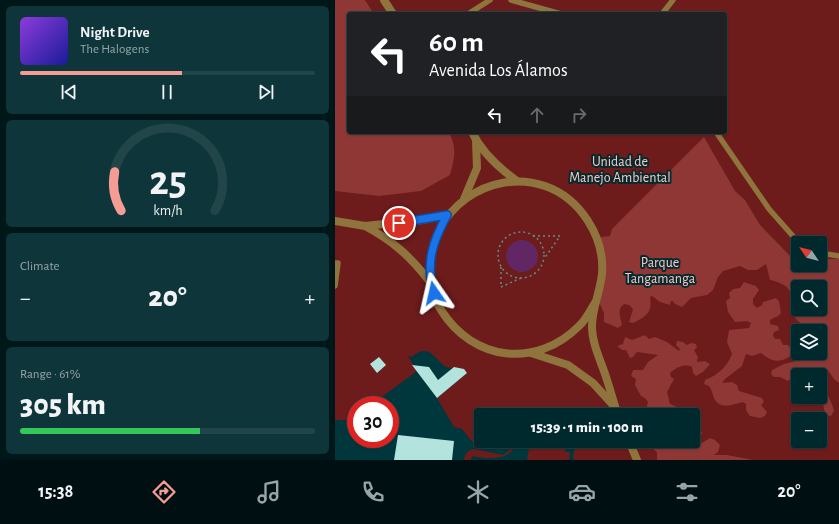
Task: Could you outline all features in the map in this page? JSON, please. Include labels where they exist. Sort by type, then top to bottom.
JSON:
[{"type":"street","points":[[384,0],[392,12]]},
{"type":"street","points":[[473,134],[492,161],[517,181]]},
{"type":"street","points":[[464,199],[477,168],[477,141]]},
{"type":"street","points":[[596,301],[580,325],[564,339],[558,343],[531,353],[501,354],[473,344],[450,325],[437,305],[430,282],[430,258],[436,236],[447,215],[464,199],[489,186],[517,181],[545,186],[569,200],[588,220],[600,246],[602,274],[592,327],[595,348],[615,406]]},
{"type":"street","points":[[335,221],[365,226],[423,220],[447,215]]},
{"type":"street","points":[[365,226],[386,237],[401,249],[430,282]]},
{"type":"street","points":[[531,353],[568,365],[593,383],[615,406]]},
{"type":"street","points":[[632,448],[637,460]]},
{"type":"lane","points":[[470,12],[490,0]]},
{"type":"lane","points":[[511,0],[554,12]]},
{"type":"lane","points":[[664,12],[673,0]]},
{"type":"lane","points":[[717,134],[769,209],[793,236]]},
{"type":"lane","points":[[827,254],[839,256]]},
{"type":"lane","points":[[335,262],[338,263],[335,286]]},
{"type":"path","points":[[519,233],[533,236],[560,236],[543,261],[533,275],[521,278],[501,287],[499,250],[506,238],[519,233]]},
{"type":"path","points":[[533,236],[542,246],[543,261]]},
{"type":"path","points":[[501,267],[507,273],[521,278]]},
{"type":"green space","name":"Parque Tangamanga","points":[[335,0],[839,0],[839,460],[575,460],[573,458],[575,448],[700,448],[700,408],[474,408],[474,444],[462,429],[454,427],[437,398],[467,373],[463,369],[451,368],[443,365],[433,354],[424,351],[418,352],[412,357],[408,356],[417,371],[383,396],[347,396],[347,420],[335,420]]},
{"type":"green space","points":[[335,0],[365,0],[373,12],[347,12],[347,134],[450,134],[454,148],[453,163],[450,175],[421,191],[379,196],[335,191]]},
{"type":"green space","points":[[704,137],[735,191],[745,200],[760,225],[791,257],[791,272],[827,272],[827,259],[839,259],[839,383],[834,379],[827,368],[791,368],[791,379],[788,381],[780,377],[774,377],[771,374],[772,370],[784,364],[798,360],[827,360],[827,324],[802,324],[794,316],[827,316],[827,280],[791,280],[791,296],[787,287],[781,283],[770,280],[766,264],[757,270],[748,270],[740,266],[723,271],[718,277],[713,290],[707,295],[691,298],[682,307],[675,304],[673,301],[671,301],[670,305],[660,302],[652,296],[650,297],[651,302],[647,314],[633,323],[629,322],[633,309],[629,305],[624,304],[620,309],[622,325],[618,328],[604,322],[604,313],[597,298],[601,237],[610,236],[612,229]]},
{"type":"green space","points":[[744,282],[756,286],[759,290],[753,299],[753,304],[757,308],[762,305],[763,302],[776,298],[779,301],[781,313],[770,320],[770,324],[778,326],[779,330],[774,332],[773,336],[775,339],[780,339],[783,345],[788,345],[791,349],[791,356],[779,361],[772,360],[761,353],[752,356],[746,354],[742,366],[722,383],[732,382],[737,385],[739,391],[762,398],[764,402],[761,405],[767,412],[765,416],[760,418],[750,416],[746,410],[746,404],[743,402],[723,406],[714,398],[709,386],[704,384],[705,380],[718,373],[725,367],[732,354],[727,342],[729,330],[749,328],[751,323],[747,321],[735,322],[728,312],[726,301],[730,298],[729,293],[733,289],[740,288]]},
{"type":"green space","points":[[645,335],[649,339],[655,337],[667,342],[679,351],[680,349],[676,345],[677,341],[683,342],[687,345],[691,343],[696,344],[697,348],[694,350],[698,357],[697,362],[705,361],[710,364],[703,372],[696,376],[693,373],[692,367],[689,366],[680,367],[670,373],[671,377],[674,379],[667,392],[670,404],[679,408],[646,408],[648,402],[641,396],[635,385],[636,379],[631,376],[633,370],[643,370],[648,362],[658,355],[637,352],[630,358],[626,350],[622,350],[617,346],[623,344],[625,337],[632,340]]},
{"type":"green space","points":[[827,395],[834,411],[831,416],[827,415],[823,404],[827,404]]},
{"type":"green space","points":[[710,438],[715,440],[720,445],[718,452],[714,455],[727,455],[753,460],[657,460],[657,452],[652,448],[700,448],[700,442],[702,443]]},
{"type":"green space","points":[[529,448],[565,448],[565,452],[570,452],[569,460],[527,460]]},
{"type":"green space","points":[[475,449],[503,455],[511,449],[513,450],[505,456],[483,458],[472,456],[471,460],[464,460],[467,452]]},
{"type":"shaded area","points":[[519,240],[525,240],[535,247],[538,256],[537,262],[531,269],[525,272],[519,272],[509,265],[506,259],[506,253],[513,243]]},
{"type":"building","points":[[379,357],[386,365],[377,373],[370,364]]},
{"type":"building","points":[[412,365],[429,367],[438,380],[454,367],[464,369],[467,373],[437,398]]},
{"type":"building","points":[[399,435],[454,441],[452,460],[394,460],[396,448],[399,448]]},
{"type":"route","points":[[399,223],[447,215],[436,236],[430,258],[430,282],[434,293]]},
{"type":"park label","name":"Unidad de Manejo Ambiental","points":[[620,170]]}]
